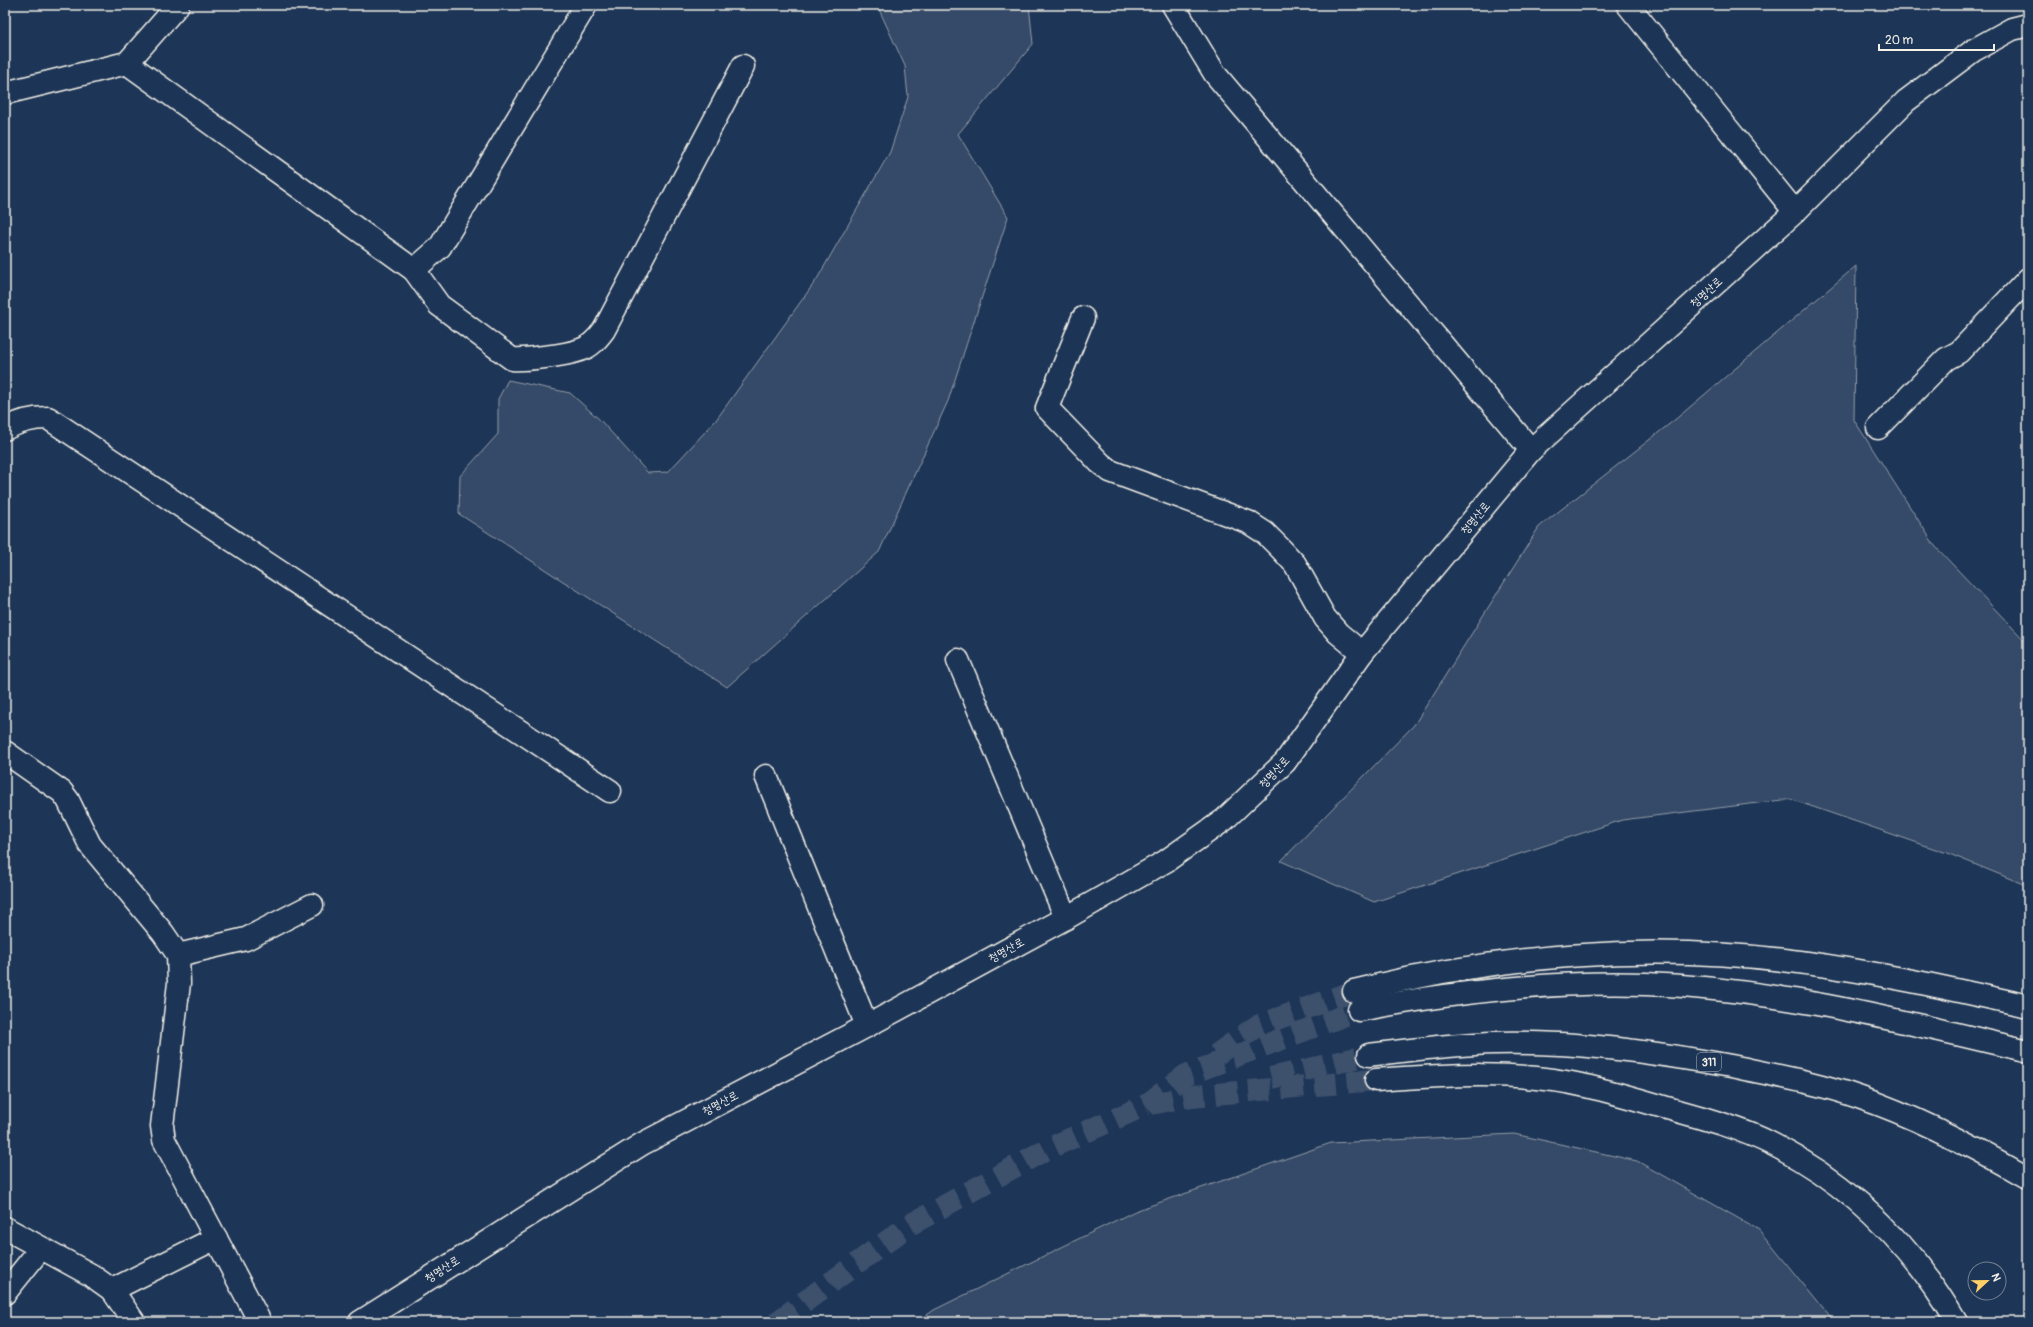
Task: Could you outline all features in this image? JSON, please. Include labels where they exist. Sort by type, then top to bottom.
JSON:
[{"type":"main road","points":[[5,93],[127,63],[178,5]]},
{"type":"main road","points":[[414,270],[440,247],[586,5]]},
{"type":"main road","points":[[1173,5],[1215,74],[1532,450]]},
{"type":"main road","points":[[1628,5],[1795,212]]},
{"type":"main road","name":"청명산로","points":[[360,1322],[642,1144],[868,1026],[1066,918],[1166,861],[1224,820],[1285,762],[1362,654],[1532,450],[1795,212],[1906,101],[1974,50],[2012,30],[2028,25]]},
{"type":"main road","points":[[127,63],[414,270],[439,305],[512,360],[522,360],[581,350],[595,342],[604,330],[744,66]]},
{"type":"main road","points":[[1878,428],[1946,359],[1959,352],[2028,279]]},
{"type":"main road","points":[[1083,318],[1047,408],[1100,463],[1110,471],[1248,522],[1265,534],[1295,564],[1325,618],[1362,654]]},
{"type":"main road","points":[[5,429],[30,418],[48,418],[610,791]]},
{"type":"main road","points":[[958,660],[1066,918]]},
{"type":"main road","points":[[5,752],[62,792],[68,800],[90,845],[163,933],[178,955],[179,982],[162,1126],[164,1140],[260,1322]]},
{"type":"main road","points":[[766,776],[868,1026]]},
{"type":"main road","points":[[178,955],[246,940],[312,905]]},
{"type":"main road","points":[[2028,1006],[1916,981],[1798,961],[1674,953],[1602,954],[1530,959],[1432,973],[1356,1001],[1427,998],[1478,990],[1594,983],[1648,984],[1772,996],[1827,1004],[1892,1018],[2028,1052]]},
{"type":"main road","name":"311","points":[[1368,1055],[1436,1047],[1494,1043],[1551,1044],[1692,1059],[1776,1075],[1861,1098],[1928,1126],[1999,1161],[2028,1178]]},
{"type":"main road","points":[[1376,1080],[1441,1075],[1519,1077],[1585,1085],[1723,1124],[1774,1145],[1826,1175],[1871,1212],[1910,1253],[1945,1302],[1957,1322]]},
{"type":"main road","points":[[5,1228],[91,1275],[112,1290],[134,1322]]},
{"type":"main road","points":[[112,1290],[216,1238]]},
{"type":"main road","points":[[5,1293],[41,1248]]},
{"type":"shaded area","points":[[877,5],[1029,5],[1033,44],[958,134],[1008,217],[948,401],[879,552],[727,687],[459,514],[460,476],[498,434],[498,399],[508,380],[570,393],[600,420],[648,473],[668,472],[716,420],[817,279],[890,152],[908,97],[905,66]]},
{"type":"shaded area","points":[[1856,266],[1854,420],[1935,546],[2028,644],[2028,886],[1947,853],[1790,799],[1622,820],[1374,902],[1281,861],[1414,725],[1539,527],[1677,418]]},
{"type":"shaded area","points":[[1514,1134],[1637,1161],[1759,1230],[1830,1317],[1831,1322],[917,1322],[934,1310],[1135,1211],[1331,1143]]},
{"type":"tunnel","points":[[1216,1055],[1257,1026],[1354,991]]},
{"type":"tunnel","points":[[1146,1105],[1186,1075],[1359,1010]]},
{"type":"tunnel","points":[[1271,1078],[1369,1055]]},
{"type":"tunnel","points":[[1151,1104],[1192,1096],[1376,1080]]},
{"type":"tunnel","points":[[777,1322],[908,1226],[1045,1150],[1146,1105]]}]
